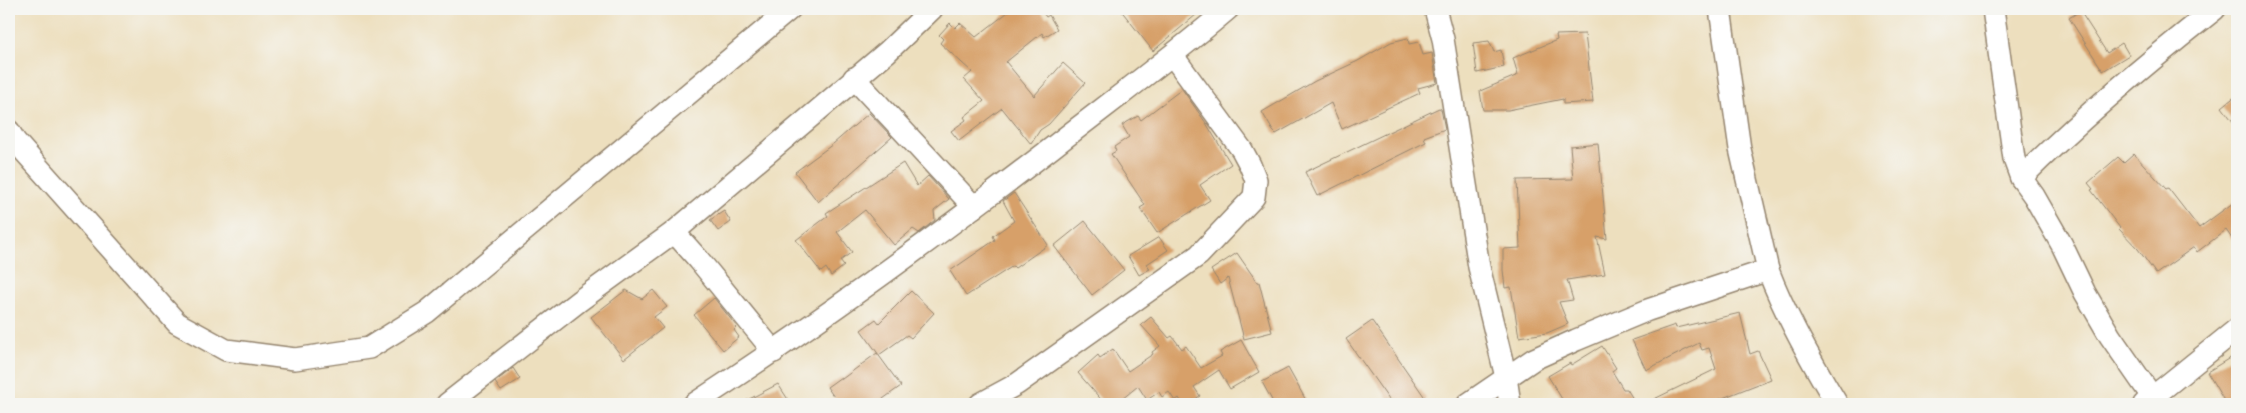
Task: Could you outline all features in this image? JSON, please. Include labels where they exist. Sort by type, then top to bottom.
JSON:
[{"type":"street","points":[[9,131],[15,141],[177,323],[226,350],[295,359],[369,348],[427,312],[790,9]]},
{"type":"street","points":[[447,404],[579,301],[674,232],[887,52],[932,9]]},
{"type":"street","points":[[694,404],[774,352],[974,207],[1174,56],[1228,9]]},
{"type":"street","points":[[1435,9],[1443,39],[1479,267],[1506,377],[1510,404]]},
{"type":"street","points":[[1720,9],[1740,148],[1768,270],[1777,294],[1798,336],[1837,404]]},
{"type":"street","points":[[1993,9],[2014,159],[2021,178],[2034,196],[2062,245],[2085,293],[2148,401],[2237,329]]},
{"type":"street","points":[[2021,178],[2141,67],[2215,9]]},
{"type":"street","points":[[980,404],[1017,384],[1199,255],[1254,197],[1256,180],[1250,164],[1174,56]]},
{"type":"street","points":[[854,78],[974,207]]},
{"type":"street","points":[[674,232],[774,352]]},
{"type":"street","points":[[1468,404],[1534,359],[1648,310],[1768,270]]},
{"type":"building","points":[[1012,9],[1040,9],[1046,17],[1049,15],[1057,29],[1044,37],[1042,33],[1006,62],[1034,96],[1063,63],[1085,83],[1049,124],[1040,130],[1031,144],[1002,108],[959,141],[951,131],[966,120],[964,117],[984,101],[964,79],[972,72],[940,43],[943,39],[939,35],[950,23],[955,28],[960,23],[976,37]]},
{"type":"building","points":[[1120,9],[1203,9],[1153,51]]},
{"type":"building","points":[[2080,11],[2107,53],[2122,43],[2129,55],[2103,71],[2069,18]]},
{"type":"building","points":[[1585,34],[1593,102],[1563,104],[1563,99],[1508,110],[1483,110],[1480,91],[1518,75],[1513,58],[1557,40],[1556,35]]},
{"type":"building","points":[[1408,38],[1409,44],[1419,42],[1423,55],[1432,53],[1437,83],[1418,88],[1420,93],[1342,129],[1331,103],[1276,134],[1273,131],[1262,112],[1315,81],[1358,61],[1391,42]]},
{"type":"building","points":[[1489,41],[1494,52],[1501,50],[1504,67],[1477,73],[1473,43]]},
{"type":"building","points":[[1182,89],[1231,164],[1200,185],[1210,200],[1157,233],[1140,208],[1145,205],[1111,154],[1116,151],[1114,147],[1129,137],[1122,125],[1138,116],[1141,120]]},
{"type":"building","points":[[2237,95],[2237,127],[2222,107]]},
{"type":"building","points":[[1439,108],[1441,109],[1445,129],[1424,137],[1426,142],[1317,196],[1305,172]]},
{"type":"building","points":[[869,113],[892,137],[818,202],[795,172],[833,144]]},
{"type":"building","points":[[1598,143],[1607,239],[1597,237],[1605,274],[1567,280],[1573,300],[1559,302],[1568,324],[1547,333],[1519,337],[1511,287],[1505,288],[1503,270],[1503,249],[1520,248],[1517,180],[1573,179],[1570,146]]},
{"type":"building","points":[[2134,154],[2166,189],[2168,188],[2199,228],[2237,200],[2237,246],[2226,230],[2197,252],[2194,247],[2156,274],[2138,249],[2119,229],[2088,183],[2118,157],[2124,163]]},
{"type":"building","points":[[903,163],[917,186],[928,176],[949,199],[934,211],[935,220],[919,233],[913,229],[894,245],[865,210],[837,232],[852,252],[840,261],[844,266],[831,276],[826,268],[821,272],[796,240],[828,216],[826,213]]},
{"type":"building","points":[[1014,193],[1048,245],[1015,268],[1013,266],[966,296],[950,271],[995,240],[993,236],[1014,221],[1003,201]]},
{"type":"building","points":[[724,211],[731,222],[718,231],[710,220]]},
{"type":"building","points":[[1085,221],[1124,270],[1092,295],[1054,246]]},
{"type":"building","points":[[1159,237],[1168,250],[1147,264],[1150,269],[1139,275],[1128,256]]},
{"type":"building","points":[[1237,253],[1257,282],[1259,282],[1272,332],[1244,339],[1228,278],[1220,284],[1211,270]]},
{"type":"building","points":[[626,290],[642,299],[653,290],[667,307],[654,317],[663,328],[624,359],[591,317]]},
{"type":"building","points":[[911,291],[934,313],[911,338],[907,335],[879,355],[861,330],[876,319],[879,323]]},
{"type":"building","points":[[714,298],[737,327],[734,330],[739,337],[723,350],[694,315]]},
{"type":"building","points":[[1740,313],[1750,354],[1758,351],[1771,379],[1715,401],[1716,404],[1644,404],[1716,369],[1709,348],[1702,350],[1699,343],[1646,370],[1632,340],[1675,325],[1676,328]]},
{"type":"building","points":[[1151,317],[1169,338],[1172,336],[1182,349],[1186,346],[1201,368],[1222,356],[1220,352],[1241,340],[1259,372],[1230,389],[1219,370],[1194,387],[1200,396],[1187,404],[1183,404],[1179,398],[1175,401],[1169,392],[1162,397],[1159,392],[1147,400],[1138,386],[1116,404],[1105,404],[1078,373],[1098,355],[1100,358],[1113,349],[1128,371],[1153,354],[1152,352],[1160,346],[1141,325]]},
{"type":"building","points":[[1372,321],[1426,399],[1419,404],[1392,404],[1346,339]]},
{"type":"building","points":[[1602,346],[1616,368],[1612,371],[1623,389],[1627,389],[1636,404],[1565,404],[1548,376],[1570,363],[1571,365]]},
{"type":"building","points":[[877,353],[901,386],[876,404],[839,404],[827,387],[841,377],[842,379]]},
{"type":"building","points":[[2233,356],[2237,363],[2237,401],[2232,404],[2226,404],[2207,372]]},
{"type":"building","points":[[513,368],[520,379],[501,391],[495,382]]},
{"type":"building","points":[[1288,368],[1308,404],[1274,404],[1262,382]]},
{"type":"building","points":[[778,384],[791,404],[740,404]]}]
